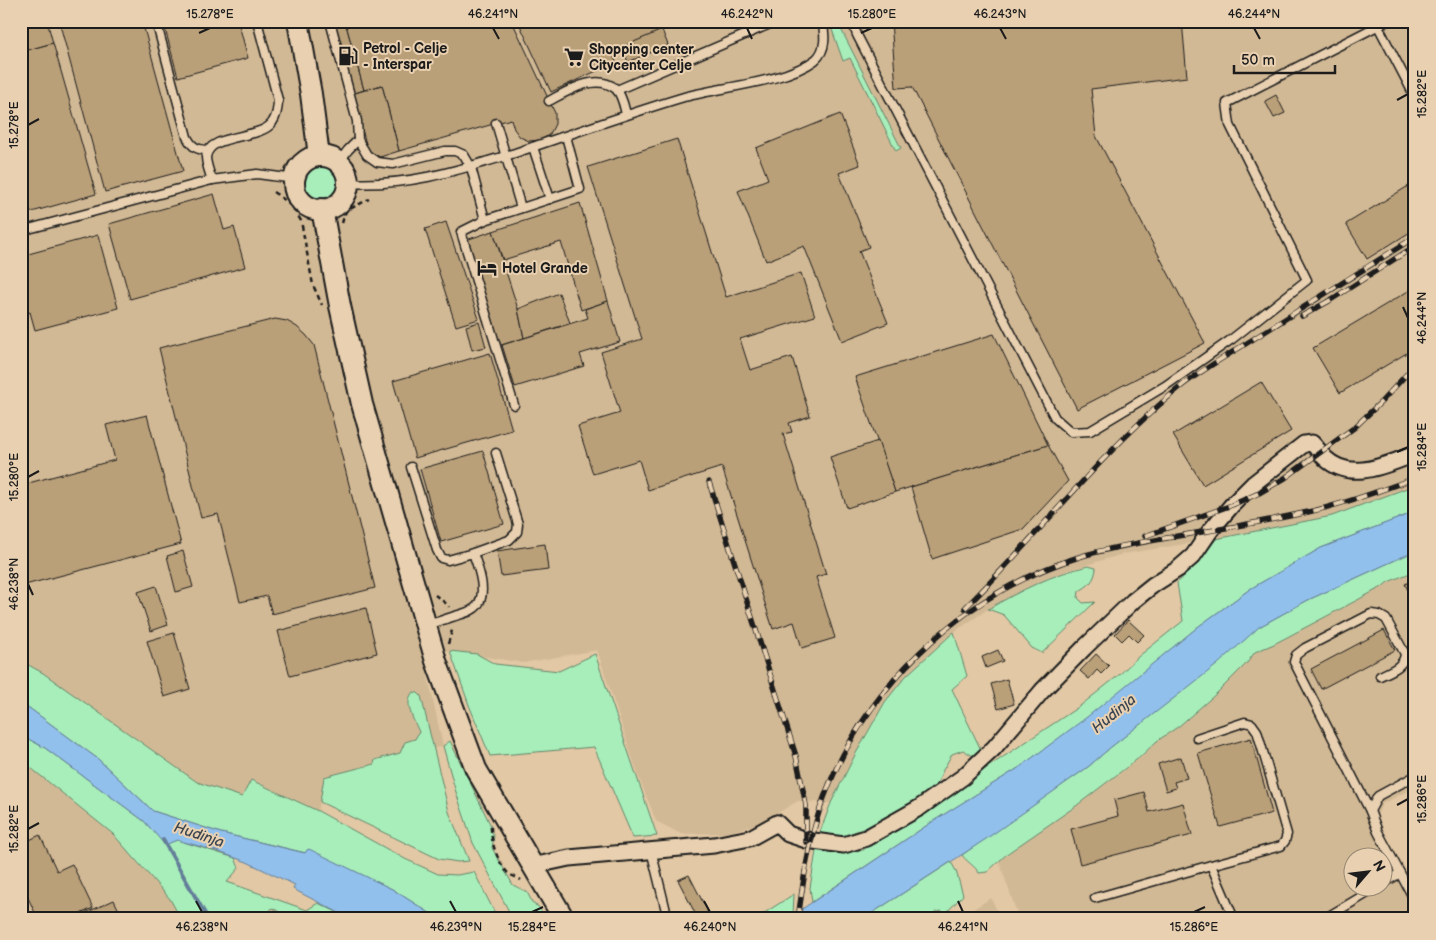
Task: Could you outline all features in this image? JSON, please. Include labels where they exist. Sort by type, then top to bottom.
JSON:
[{"type":"street","points":[[298,21],[311,94],[319,156]]},
{"type":"street","points":[[319,156],[326,156],[339,162],[344,168],[348,183],[345,196],[340,202],[335,206],[315,209],[301,200],[297,194],[295,179],[303,163],[310,158],[319,156]]},
{"type":"street","points":[[322,209],[340,306],[362,404],[436,661],[476,769],[564,919]]},
{"type":"street","points":[[532,866],[569,858],[714,844],[750,838],[776,823],[788,834],[806,840],[844,845],[866,838],[919,808],[963,777],[994,748],[1042,691],[1084,648],[1133,601],[1193,556],[1210,531],[1232,505],[1253,484],[1304,444],[1312,443],[1326,460],[1340,467],[1358,472],[1371,470],[1415,454]]},
{"type":"lane","points":[[156,21],[187,138],[192,146],[199,150],[208,150],[220,142],[263,130],[272,122],[277,112],[278,100],[257,21]]},
{"type":"lane","points":[[330,21],[357,121],[358,140],[367,155],[377,162],[393,164],[444,152],[455,151],[464,154],[471,167],[485,220]]},
{"type":"lane","points":[[617,90],[777,21]]},
{"type":"lane","points":[[348,183],[369,184],[417,180],[471,167],[626,114],[688,96],[780,75],[803,67],[817,58],[824,46],[825,34],[822,21]]},
{"type":"lane","points":[[852,21],[857,35],[1055,418],[1071,432],[1090,431],[1165,386],[1232,339],[1307,280],[1230,125],[1227,103],[1388,21]]},
{"type":"lane","points":[[1378,26],[1415,97]]},
{"type":"lane","points":[[548,101],[582,85],[597,83],[608,85],[617,90],[626,114]]},
{"type":"lane","points":[[496,123],[521,208]]},
{"type":"lane","points":[[514,405],[461,232],[485,220],[580,189],[566,136]]},
{"type":"lane","points":[[339,162],[358,140]]},
{"type":"lane","points":[[533,147],[550,199]]},
{"type":"lane","points":[[208,150],[206,159],[212,180]]},
{"type":"lane","points":[[21,232],[212,180],[257,174],[295,179]]},
{"type":"lane","points":[[411,467],[437,550],[441,558],[448,560],[509,540],[517,532],[518,524],[496,453]]},
{"type":"lane","points":[[426,625],[442,622],[451,617],[466,613],[477,605],[482,593],[480,571],[473,553]]},
{"type":"lane","points":[[1380,676],[1401,665],[1405,660],[1405,654],[1386,619],[1379,615],[1371,614],[1305,648],[1296,655],[1294,662],[1370,811],[1378,832],[1415,901]]},
{"type":"lane","points":[[1095,898],[1282,846],[1286,841],[1287,834],[1257,731],[1252,724],[1245,722],[1197,738]]},
{"type":"lane","points":[[1370,811],[1378,796],[1415,776]]},
{"type":"lane","points":[[651,850],[668,919]]},
{"type":"lane","points":[[1211,865],[1234,919]]},
{"type":"lane","points":[[1394,877],[1400,873]]},
{"type":"lane","points":[[1324,919],[1359,898]]},
{"type":"shaded area","points":[[21,21],[1415,21],[1415,485],[1332,516],[1216,539],[1123,554],[1066,571],[988,609],[954,632],[906,676],[885,702],[831,803],[798,801],[761,823],[727,833],[681,834],[656,821],[639,778],[597,650],[523,663],[450,651],[424,659],[443,746],[325,777],[318,811],[252,780],[242,797],[197,782],[43,673],[21,661]]},
{"type":"shaded area","points":[[1415,571],[1415,787],[1382,804],[1377,816],[1379,829],[1390,848],[1344,848],[1344,898],[1394,898],[1394,855],[1415,892],[1415,919],[1019,919],[999,861],[1140,758],[1157,741],[1179,726],[1217,693],[1247,663],[1255,652],[1274,644],[1382,587],[1388,582]]},
{"type":"shaded area","points":[[21,760],[113,834],[170,899],[181,919],[21,919]]},
{"type":"shaded area","points":[[991,898],[1001,919],[957,919]]},
{"type":"green space","points":[[829,21],[837,21],[901,148],[896,151],[850,58],[843,61]]},
{"type":"green space","points":[[321,164],[328,165],[334,170],[339,176],[339,190],[334,196],[328,201],[321,202],[314,201],[308,196],[303,190],[302,183],[303,176],[308,170],[314,165]]},
{"type":"green space","points":[[1415,485],[1415,512],[1321,548],[1250,589],[1199,626],[1089,716],[1020,767],[935,820],[812,902],[810,888],[817,845],[847,852],[863,850],[1080,706],[1183,621],[1177,583],[1200,561],[1216,539],[1332,516]]},
{"type":"green space","points":[[1415,551],[1415,571],[1388,582],[1382,587],[1274,644],[1255,652],[1247,663],[1217,693],[1179,726],[1157,741],[1140,757],[1076,806],[1008,853],[987,872],[979,873],[962,855],[1088,767],[1218,663],[1259,627],[1308,600]]},
{"type":"green space","points":[[1088,566],[1096,568],[1094,576],[1089,585],[1079,591],[1078,598],[1083,603],[1095,602],[1042,653],[1032,648],[1004,615],[988,609],[1036,584]]},
{"type":"green space","points":[[954,632],[967,676],[952,689],[981,750],[975,757],[963,750],[952,754],[935,790],[900,810],[865,828],[834,839],[822,837],[820,832],[831,803],[885,702],[906,676]]},
{"type":"green space","points":[[450,651],[477,654],[495,664],[559,671],[595,654],[657,836],[633,838],[594,747],[490,756]]},
{"type":"green space","points":[[21,661],[43,673],[197,782],[242,797],[251,780],[318,811],[405,859],[438,874],[457,875],[474,872],[498,919],[439,919],[392,889],[309,850],[306,853],[221,833],[153,811],[98,759],[21,702]]},
{"type":"green space","points":[[413,692],[421,696],[449,812],[469,861],[458,862],[439,859],[320,802],[324,777],[374,764],[375,760],[400,753],[405,742],[415,739],[419,732],[409,706],[410,696]]},
{"type":"green space","points":[[21,735],[45,748],[144,821],[165,844],[177,840],[235,858],[239,868],[227,882],[307,910],[318,903],[351,919],[283,918],[278,911],[272,908],[268,913],[277,919],[181,919],[170,899],[113,834],[26,764],[21,772]]},
{"type":"green space","points":[[450,741],[491,826],[490,828],[494,836],[492,848],[513,885],[527,892],[533,904],[539,907],[545,919],[513,919],[473,843],[443,746]]},
{"type":"green space","points":[[951,862],[956,871],[963,895],[945,914],[942,911],[935,912],[932,916],[933,919],[863,919]]},
{"type":"green space","points":[[794,894],[793,915],[787,919],[755,919]]},
{"type":"water","name":"Hudinja","points":[[1415,512],[1415,551],[1308,600],[1259,627],[1218,664],[1088,767],[986,839],[863,919],[787,919],[935,820],[1020,767],[1087,717],[1199,626],[1250,589],[1321,548]]},
{"type":"water","name":"Hudinja","points":[[21,702],[98,759],[153,811],[221,833],[305,853],[309,849],[392,889],[439,919],[351,919],[293,889],[295,885],[247,862],[177,840],[165,845],[144,821],[45,748],[21,735]]},
{"type":"building","points":[[21,21],[47,21],[53,43],[21,52]]},
{"type":"building","points":[[59,21],[142,21],[183,171],[105,192]]},
{"type":"building","points":[[163,21],[238,21],[248,58],[178,77]]},
{"type":"building","name":"Petrol - Celje - Interspar","points":[[333,21],[345,21],[364,90],[352,94]]},
{"type":"building","points":[[345,21],[512,21],[555,113],[555,124],[550,134],[541,140],[529,141],[520,137],[514,129],[511,119],[399,151],[382,85],[364,90]]},
{"type":"building","name":"Shopping center Citycenter Celje","points":[[518,21],[684,21],[612,52],[616,62],[551,92]]},
{"type":"building","points":[[891,21],[1182,21],[1187,77],[1091,89],[1096,136],[1205,343],[1077,409],[912,87],[896,88]]},
{"type":"building","points":[[662,30],[668,45],[628,62],[622,47]]},
{"type":"building","points":[[53,43],[96,194],[21,215],[21,52]]},
{"type":"building","points":[[382,85],[399,151],[380,157],[368,151],[352,94]]},
{"type":"building","points":[[1276,95],[1285,113],[1274,118],[1265,101]]},
{"type":"building","points":[[840,114],[860,165],[839,173],[869,247],[859,251],[888,323],[842,341],[804,246],[766,261],[738,191],[768,179],[756,148]]},
{"type":"building","points":[[677,139],[726,297],[801,273],[815,316],[740,339],[750,370],[792,357],[810,416],[789,423],[792,432],[783,434],[826,574],[816,577],[835,638],[802,648],[794,622],[773,629],[722,467],[648,490],[639,460],[593,474],[578,426],[620,413],[601,352],[642,339],[588,167]]},
{"type":"building","points":[[1415,182],[1415,229],[1367,259],[1346,224]]},
{"type":"building","points":[[214,194],[224,230],[234,227],[245,267],[130,299],[109,224]]},
{"type":"building","points":[[580,203],[608,301],[581,310],[561,242],[503,260],[493,231]]},
{"type":"building","points":[[446,222],[479,319],[456,326],[425,229]]},
{"type":"building","name":"Hotel Grande","points":[[493,231],[518,309],[524,338],[498,346],[466,240]]},
{"type":"building","points":[[98,235],[118,308],[35,330],[30,312],[21,315],[21,256]]},
{"type":"building","points":[[1415,287],[1415,348],[1340,393],[1313,348]]},
{"type":"building","points":[[559,293],[570,323],[524,338],[518,309]]},
{"type":"building","points":[[608,301],[620,342],[580,354],[584,366],[515,387],[502,345],[588,318],[585,309]]},
{"type":"building","points":[[275,319],[287,321],[297,327],[314,345],[375,588],[272,614],[267,596],[240,602],[218,514],[201,518],[159,348]]},
{"type":"building","points":[[479,322],[486,347],[472,350],[466,326]]},
{"type":"building","points":[[994,334],[1048,445],[895,492],[855,377]]},
{"type":"building","points":[[490,353],[512,430],[415,458],[393,381]]},
{"type":"building","points":[[1261,382],[1291,431],[1203,485],[1173,435]]},
{"type":"building","points":[[147,415],[181,544],[21,586],[21,485],[115,460],[106,425]]},
{"type":"building","points":[[878,441],[895,492],[847,508],[830,457]]},
{"type":"building","points":[[1048,445],[1068,481],[1023,529],[932,559],[911,487]]},
{"type":"building","points":[[483,451],[504,524],[441,542],[420,469]]},
{"type":"building","points":[[545,544],[548,570],[501,576],[497,551]]},
{"type":"building","points":[[183,551],[193,587],[176,592],[167,556]]},
{"type":"building","points":[[1415,580],[1415,605],[1405,584]]},
{"type":"building","points":[[156,586],[168,625],[151,631],[138,592]]},
{"type":"building","points":[[366,608],[377,653],[290,676],[278,631]]},
{"type":"building","points":[[1128,620],[1144,635],[1137,642],[1129,634],[1122,641],[1115,634]]},
{"type":"building","points":[[1384,630],[1395,650],[1321,689],[1311,669]]},
{"type":"building","points":[[174,633],[190,689],[164,697],[147,641]]},
{"type":"building","points":[[998,650],[1003,661],[986,668],[982,657]]},
{"type":"building","points":[[1096,654],[1109,666],[1101,674],[1097,670],[1089,679],[1080,671]]},
{"type":"building","points":[[1007,679],[1014,704],[998,709],[991,684]]},
{"type":"building","points":[[1251,738],[1272,813],[1220,827],[1198,753]]},
{"type":"building","points":[[1181,757],[1187,778],[1174,782],[1176,788],[1166,791],[1158,764]]},
{"type":"building","points":[[1144,792],[1149,812],[1183,803],[1192,835],[1080,864],[1071,829],[1118,816],[1114,800]]},
{"type":"building","points":[[40,835],[57,871],[72,864],[93,908],[78,915],[79,919],[38,919],[21,883],[21,844]]},
{"type":"building","points":[[689,875],[708,912],[697,917],[678,880]]},
{"type":"building","points":[[114,900],[123,919],[80,919],[79,916]]},
{"type":"waterway","points":[[163,840],[208,919]]},
{"type":"railway","points":[[965,608],[1118,444],[1183,385],[1214,363],[1415,237]]},
{"type":"railway","points":[[1302,316],[1415,246]]},
{"type":"railway","points":[[1145,536],[1232,505],[1259,493],[1285,478],[1355,427],[1415,365]]},
{"type":"railway","points":[[798,919],[806,865],[815,825],[837,768],[860,726],[888,688],[920,652],[956,621],[995,595],[1037,573],[1082,556],[1107,549],[1314,511],[1415,478]]},
{"type":"railway","points":[[709,482],[796,756],[806,805],[806,842]]},
{"type":"place","name":"Petrol - Celje - Interspar","points":[[348,56]]},
{"type":"place","name":"Shopping center Citycenter Celje","points":[[574,57]]},
{"type":"place","name":"Hotel Grande","points":[[487,268]]}]
